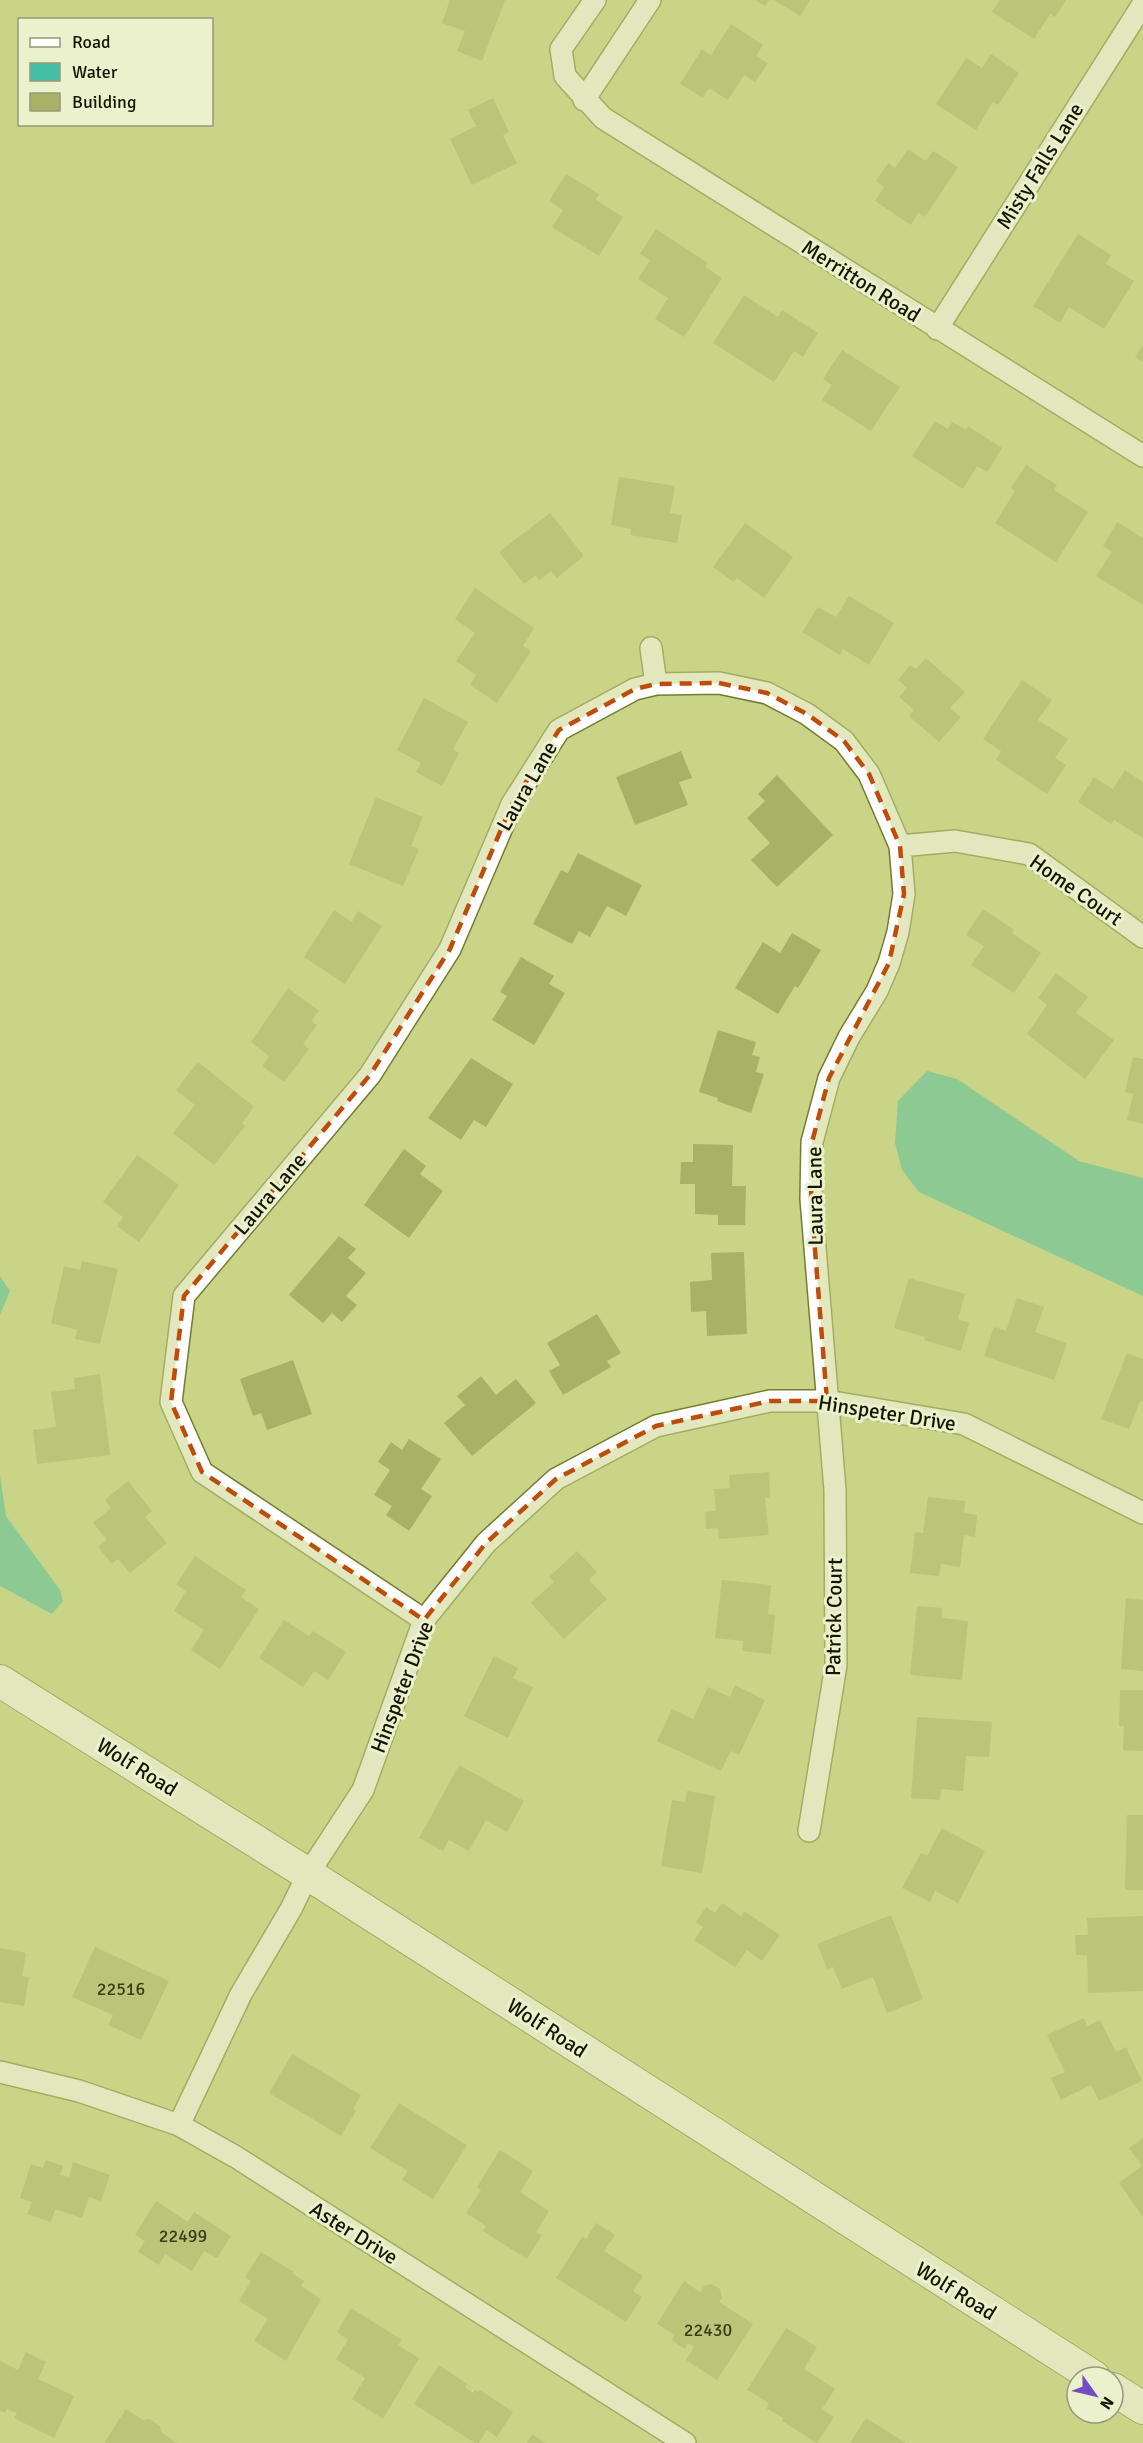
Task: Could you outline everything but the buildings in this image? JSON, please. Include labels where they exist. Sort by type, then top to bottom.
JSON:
[{"type":"main road","name":"Wolf Road","points":[[0,1681],[308,1874],[1075,2365]]},
{"type":"main road","points":[[1125,2397],[1143,2408]]},
{"type":"street","name":"Merritton Road","points":[[595,0],[561,49],[565,76],[584,100],[603,118],[1143,456]]},
{"type":"street","points":[[584,100],[650,0]]},
{"type":"street","name":"Misty Falls Lane","points":[[937,329],[1143,4]]},
{"type":"street","points":[[651,648],[656,684]]},
{"type":"street","name":"Laura Lane","points":[[424,1620],[202,1472],[171,1402],[184,1296],[370,1075],[450,949],[512,804],[559,730],[635,689],[656,684],[719,683],[767,693],[807,714],[844,741],[869,774],[900,846],[904,894],[898,932],[889,963],[877,991],[849,1037],[829,1078],[813,1142],[811,1199],[827,1401]]},
{"type":"street","name":"Home Court","points":[[900,846],[955,842],[1029,854],[1143,937]]},
{"type":"street","name":"Hinspeter Drive","points":[[179,2125],[241,1994],[291,1909],[308,1874],[363,1790],[424,1620],[486,1543],[556,1479],[656,1426],[771,1401],[827,1401],[964,1424],[1143,1514]]},
{"type":"street","name":"Patrick Court","points":[[809,1831],[836,1665],[835,1490],[827,1401]]},
{"type":"street","name":"Aster Drive","points":[[0,2072],[79,2091],[179,2125],[236,2157],[685,2443]]},
{"type":"highlighted area","points":[[719,683],[767,693],[807,714],[844,741],[869,774],[900,846],[904,894],[889,963],[829,1078],[812,1142],[811,1199],[827,1401],[770,1401],[656,1426],[556,1479],[486,1543],[424,1620],[202,1472],[171,1402],[184,1296],[370,1075],[450,949],[512,804],[559,730],[635,689],[656,684]]},
{"type":"water","points":[[927,1071],[957,1079],[1079,1161],[1143,1178],[1143,1296],[919,1192],[902,1170],[895,1143],[898,1101]]},
{"type":"water","points":[[0,1276],[10,1291],[0,1315]]},
{"type":"water","points":[[0,1475],[6,1516],[60,1590],[63,1601],[52,1614],[0,1586]]}]
